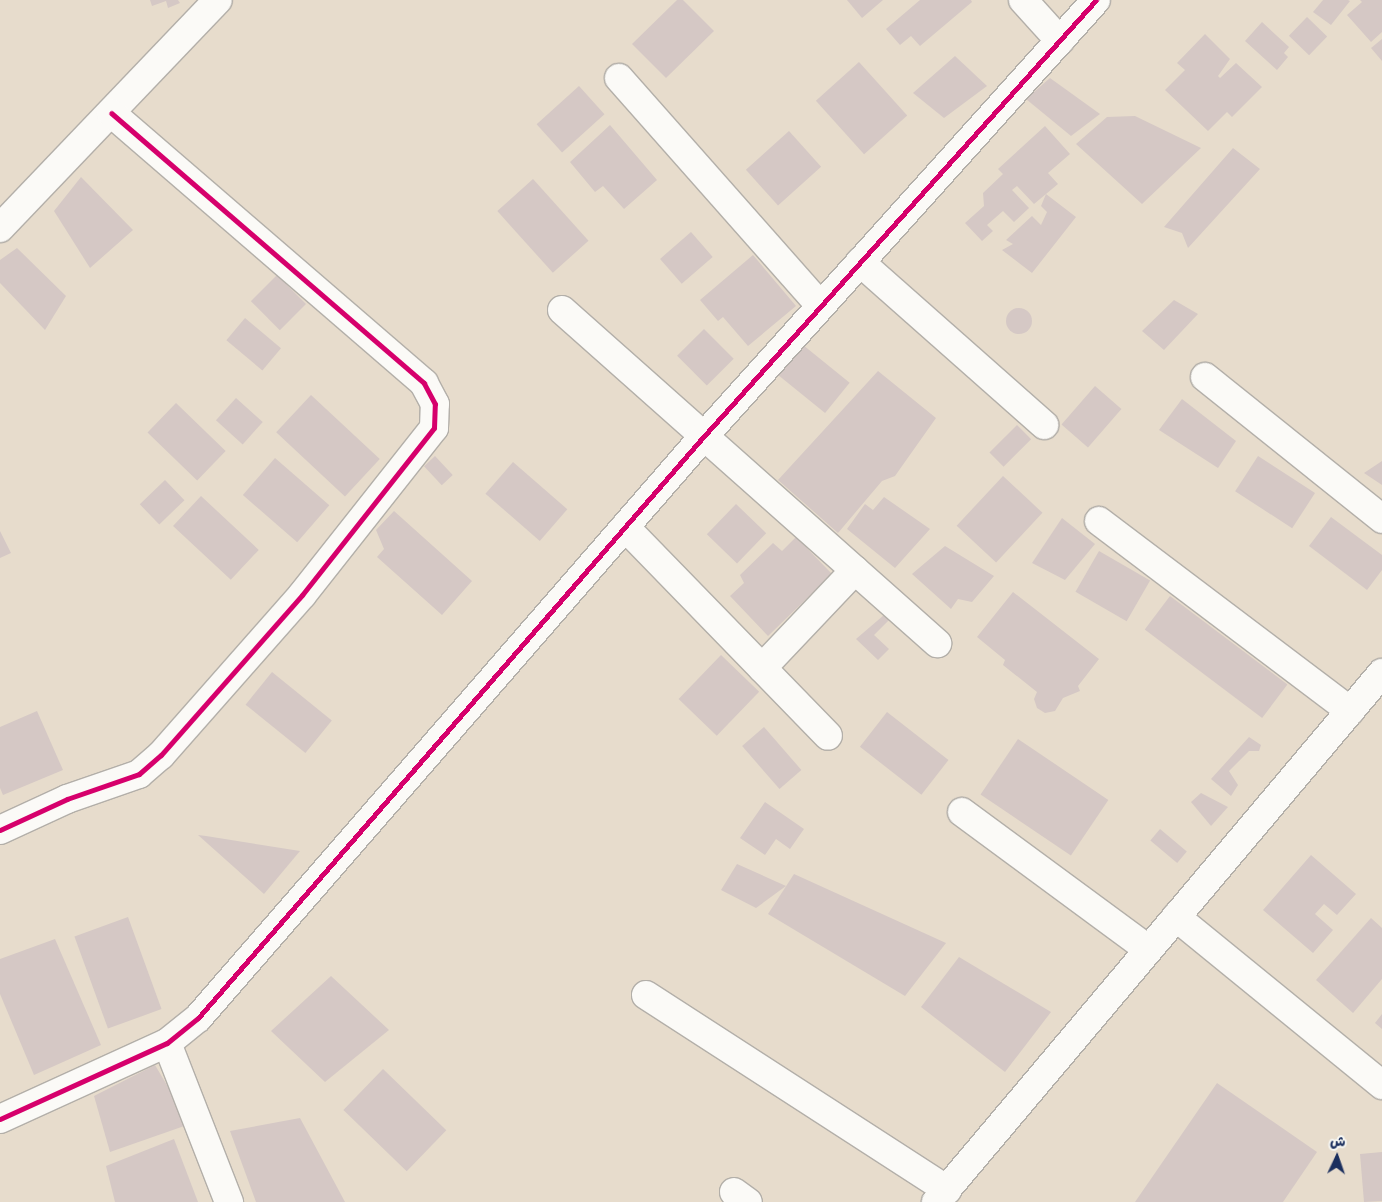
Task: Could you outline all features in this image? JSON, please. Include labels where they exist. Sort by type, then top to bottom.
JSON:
[{"type":"street","points":[[0,228],[218,0]]},
{"type":"street","points":[[1023,0],[1060,41]]},
{"type":"street","points":[[0,1119],[167,1042],[198,1018],[704,436],[1096,0]]},
{"type":"street","points":[[619,78],[820,305]]},
{"type":"street","points":[[0,830],[67,799],[139,774],[161,754],[302,595],[434,428],[435,404],[424,383],[111,113]]},
{"type":"street","points":[[860,262],[1044,425]]},
{"type":"street","points":[[562,310],[937,643]]},
{"type":"street","points":[[1205,377],[1382,519]]},
{"type":"street","points":[[1099,521],[1350,711]]},
{"type":"street","points":[[625,526],[828,736]]},
{"type":"street","points":[[762,668],[855,570]]},
{"type":"street","points":[[646,995],[942,1196],[1350,711],[1378,686]]},
{"type":"street","points":[[962,812],[1148,949]]},
{"type":"street","points":[[1176,917],[1382,1085]]},
{"type":"street","points":[[167,1042],[229,1202]]},
{"type":"building","points":[[150,0],[178,0],[180,3],[168,8],[166,1],[152,6]]},
{"type":"building","points":[[677,0],[683,0],[714,31],[666,78],[632,44]]},
{"type":"building","points":[[847,0],[883,0],[862,18]]},
{"type":"building","points":[[920,0],[971,0],[972,2],[920,46],[911,36],[900,45],[886,29]]},
{"type":"building","points":[[1323,0],[1350,1],[1331,25],[1313,12]]},
{"type":"building","points":[[1360,0],[1382,0],[1382,32],[1371,42],[1347,15],[1362,2]]},
{"type":"building","points":[[1307,17],[1327,36],[1309,55],[1289,36]]},
{"type":"building","points":[[1262,22],[1289,47],[1284,53],[1288,57],[1277,70],[1245,41]]},
{"type":"building","points":[[1205,34],[1230,59],[1218,76],[1220,78],[1236,63],[1262,87],[1232,117],[1227,112],[1208,131],[1165,90],[1185,70],[1177,63]]},
{"type":"building","points":[[1382,39],[1382,61],[1371,48]]},
{"type":"building","points":[[955,56],[987,86],[944,118],[913,93]]},
{"type":"building","points":[[859,62],[907,116],[864,154],[816,101]]},
{"type":"building","points":[[1050,78],[1100,114],[1071,136],[1026,99]]},
{"type":"building","points":[[579,86],[604,114],[562,152],[537,124]]},
{"type":"building","points":[[1135,116],[1201,148],[1142,204],[1076,144],[1107,117]]},
{"type":"building","points":[[610,125],[657,180],[624,209],[603,186],[595,192],[570,162]]},
{"type":"building","points":[[1045,126],[1070,154],[1048,173],[1058,184],[1034,204],[1017,186],[1012,190],[1029,208],[1014,222],[1003,211],[987,225],[993,231],[982,241],[965,223],[984,206],[983,193],[1003,174],[998,169]]},
{"type":"building","points":[[789,131],[821,167],[778,205],[746,170]]},
{"type":"building","points":[[1233,148],[1260,169],[1188,248],[1182,233],[1164,227]]},
{"type":"building","points":[[81,177],[133,230],[90,268],[54,211]]},
{"type":"building","points":[[533,179],[589,241],[553,273],[497,211]]},
{"type":"building","points":[[1046,194],[1076,217],[1032,273],[1002,250],[1013,244],[1006,240],[1032,216],[1041,225],[1047,212],[1041,206]]},
{"type":"building","points":[[691,232],[713,257],[682,284],[660,259]]},
{"type":"building","points":[[17,248],[66,296],[45,330],[0,283],[0,260]]},
{"type":"building","points":[[753,255],[796,306],[748,346],[723,317],[718,321],[700,300]]},
{"type":"building","points":[[277,275],[306,304],[280,330],[251,301]]},
{"type":"building","points":[[1174,300],[1198,314],[1164,350],[1142,331]]},
{"type":"building","points":[[1019,308],[1028,312],[1032,321],[1028,330],[1019,334],[1010,330],[1006,321],[1010,312]]},
{"type":"building","points":[[245,318],[281,348],[262,370],[226,340]]},
{"type":"building","points":[[704,329],[734,359],[707,386],[677,356]]},
{"type":"building","points":[[803,345],[850,383],[825,413],[778,375]]},
{"type":"building","points":[[878,371],[936,418],[895,476],[882,481],[838,533],[778,480]]},
{"type":"building","points":[[1095,386],[1121,409],[1088,447],[1062,424]]},
{"type":"building","points":[[311,395],[380,459],[345,496],[276,432]]},
{"type":"building","points":[[236,398],[263,422],[243,444],[216,420]]},
{"type":"building","points":[[1182,399],[1236,441],[1218,468],[1159,430]]},
{"type":"building","points":[[176,403],[226,451],[197,480],[148,432]]},
{"type":"building","points":[[1017,425],[1031,439],[1004,467],[989,453]]},
{"type":"building","points":[[435,456],[453,475],[442,485],[424,466]]},
{"type":"building","points":[[1258,456],[1315,493],[1292,528],[1235,491]]},
{"type":"building","points":[[275,458],[329,505],[297,542],[243,495]]},
{"type":"building","points":[[1382,461],[1382,485],[1364,473]]},
{"type":"building","points":[[513,462],[567,509],[540,541],[485,494]]},
{"type":"building","points":[[1003,476],[1042,513],[996,563],[957,526]]},
{"type":"building","points":[[165,480],[184,500],[159,524],[140,504]]},
{"type":"building","points":[[201,496],[259,550],[231,580],[173,526]]},
{"type":"building","points":[[884,497],[930,529],[895,568],[847,529],[865,504],[873,510]]},
{"type":"building","points":[[736,504],[766,533],[737,563],[707,534]]},
{"type":"building","points":[[394,511],[472,581],[442,615],[377,557],[384,549],[376,530]]},
{"type":"building","points":[[1331,517],[1382,555],[1382,570],[1367,590],[1309,546]]},
{"type":"building","points":[[1062,518],[1095,544],[1065,580],[1032,563]]},
{"type":"building","points":[[0,531],[11,553],[0,558]]},
{"type":"building","points":[[796,537],[832,574],[768,636],[730,596],[744,583],[740,575],[773,543],[782,551]]},
{"type":"building","points":[[945,546],[994,576],[972,602],[958,599],[951,609],[912,574]]},
{"type":"building","points":[[1099,551],[1150,580],[1127,621],[1076,592]]},
{"type":"building","points":[[1013,592],[1099,659],[1078,686],[1080,691],[1063,698],[1055,711],[1045,713],[1037,708],[1034,699],[1037,692],[1003,665],[1005,660],[977,637]]},
{"type":"building","points":[[1170,596],[1287,684],[1262,718],[1145,630]]},
{"type":"building","points":[[884,615],[889,620],[874,635],[889,649],[878,660],[856,639]]},
{"type":"building","points":[[721,655],[759,692],[717,736],[679,699]]},
{"type":"building","points":[[272,672],[332,720],[305,753],[246,705]]},
{"type":"building","points":[[37,711],[63,770],[3,795],[0,788],[0,727]]},
{"type":"building","points":[[887,712],[948,760],[921,795],[860,747]]},
{"type":"building","points":[[764,727],[801,770],[780,789],[742,746]]},
{"type":"building","points":[[1249,737],[1261,745],[1259,751],[1249,751],[1229,771],[1238,785],[1231,796],[1211,779]]},
{"type":"building","points":[[1018,739],[1108,800],[1071,855],[981,795]]},
{"type":"building","points":[[1201,793],[1228,807],[1211,826],[1191,802]]},
{"type":"building","points":[[765,802],[804,829],[790,849],[776,839],[765,855],[740,838]]},
{"type":"building","points":[[1160,829],[1187,851],[1177,863],[1150,840]]},
{"type":"building","points":[[198,835],[206,836],[300,851],[264,894]]},
{"type":"building","points":[[1311,855],[1356,894],[1337,915],[1324,904],[1315,914],[1333,930],[1313,953],[1263,910]]},
{"type":"building","points":[[737,864],[786,886],[756,908],[721,890]]},
{"type":"building","points":[[794,874],[946,943],[905,996],[768,914]]},
{"type":"building","points":[[128,917],[162,1009],[108,1029],[74,936]]},
{"type":"building","points":[[1371,918],[1382,928],[1382,979],[1353,1013],[1316,980]]},
{"type":"building","points":[[55,939],[101,1045],[34,1075],[0,994],[0,959]]},
{"type":"building","points":[[959,957],[1051,1012],[1005,1072],[921,1007]]},
{"type":"building","points":[[331,976],[389,1030],[325,1082],[271,1031]]},
{"type":"building","points":[[1382,1014],[1382,1029],[1375,1023]]},
{"type":"building","points":[[155,1065],[190,1124],[110,1152],[94,1096]]},
{"type":"building","points":[[383,1069],[446,1130],[407,1171],[343,1110]]},
{"type":"building","points":[[1217,1083],[1317,1152],[1283,1202],[1135,1202]]},
{"type":"building","points":[[300,1118],[345,1202],[256,1202],[230,1131]]},
{"type":"building","points":[[174,1139],[198,1202],[115,1202],[106,1166]]},
{"type":"building","points":[[1382,1152],[1382,1201],[1364,1202],[1360,1154]]},
{"type":"cycle path","points":[[0,1119],[167,1043],[198,1018],[704,436],[1096,0]]},
{"type":"cycle path","points":[[0,830],[67,799],[139,774],[161,755],[302,595],[434,428],[435,404],[424,383],[111,113]]}]
